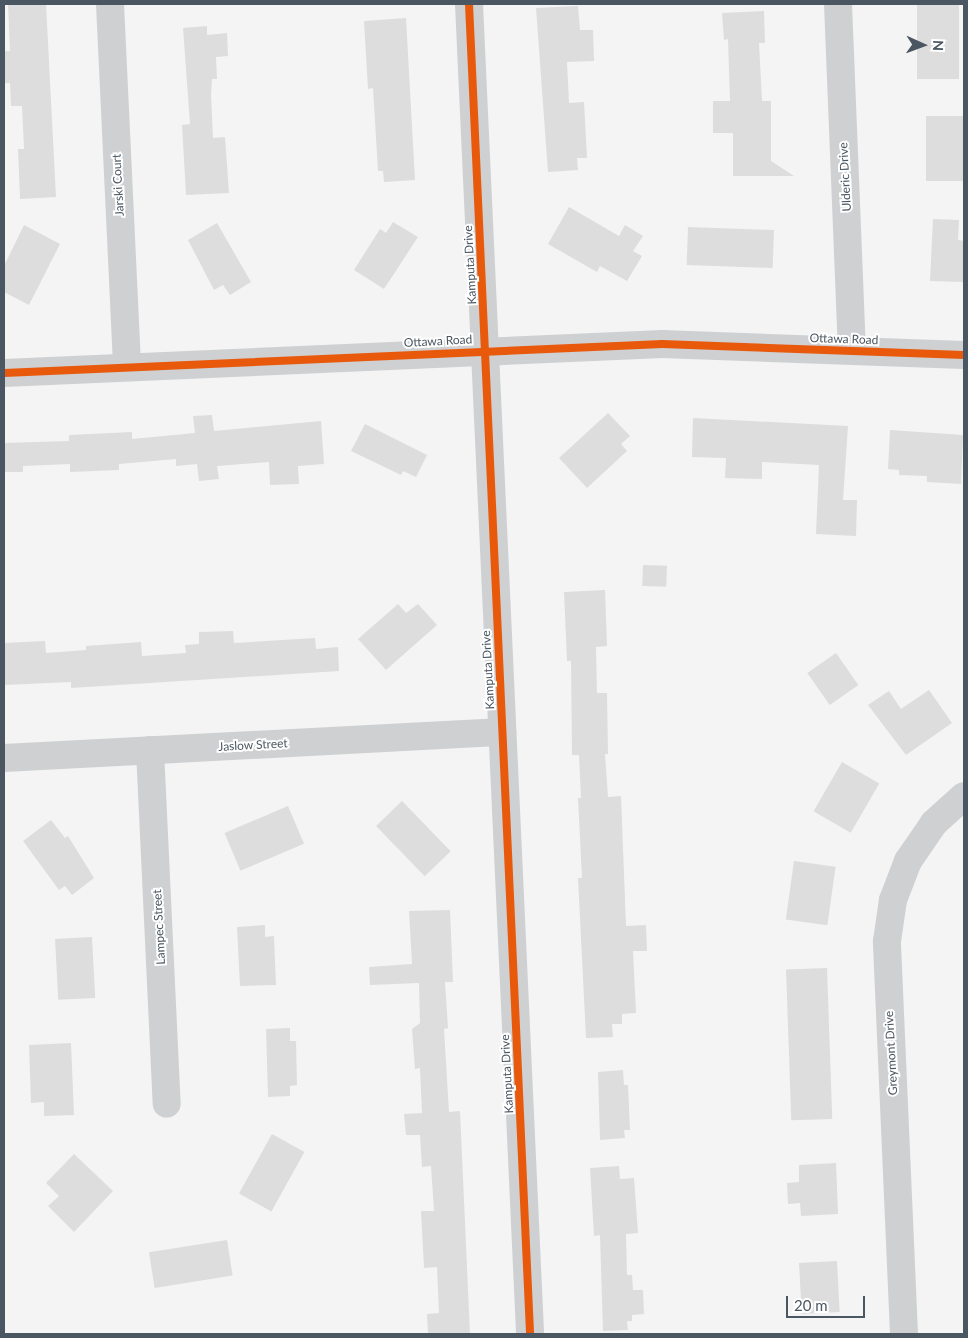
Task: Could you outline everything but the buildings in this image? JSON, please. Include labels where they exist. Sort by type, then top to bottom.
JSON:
[{"type":"street","name":"Jarski Court","points":[[110,4],[127,367]]},
{"type":"street","name":"Kamputa Drive","points":[[469,4],[530,1334]]},
{"type":"street","name":"Ulderic Drive","points":[[838,4],[852,350]]},
{"type":"street","name":"Ottawa Road","points":[[4,372],[485,350],[662,344],[852,350],[964,356]]},
{"type":"street","name":"Jaslow Street","points":[[4,758],[502,732]]},
{"type":"street","name":"Lampec Street","points":[[150,750],[167,1104]]},
{"type":"street","name":"Greymont Drive","points":[[904,1334],[887,941],[893,900],[908,861],[934,822],[964,796]]},
{"type":"cycle path","points":[[469,4],[530,1334]]},
{"type":"cycle path","points":[[4,373],[662,344],[964,355]]}]
